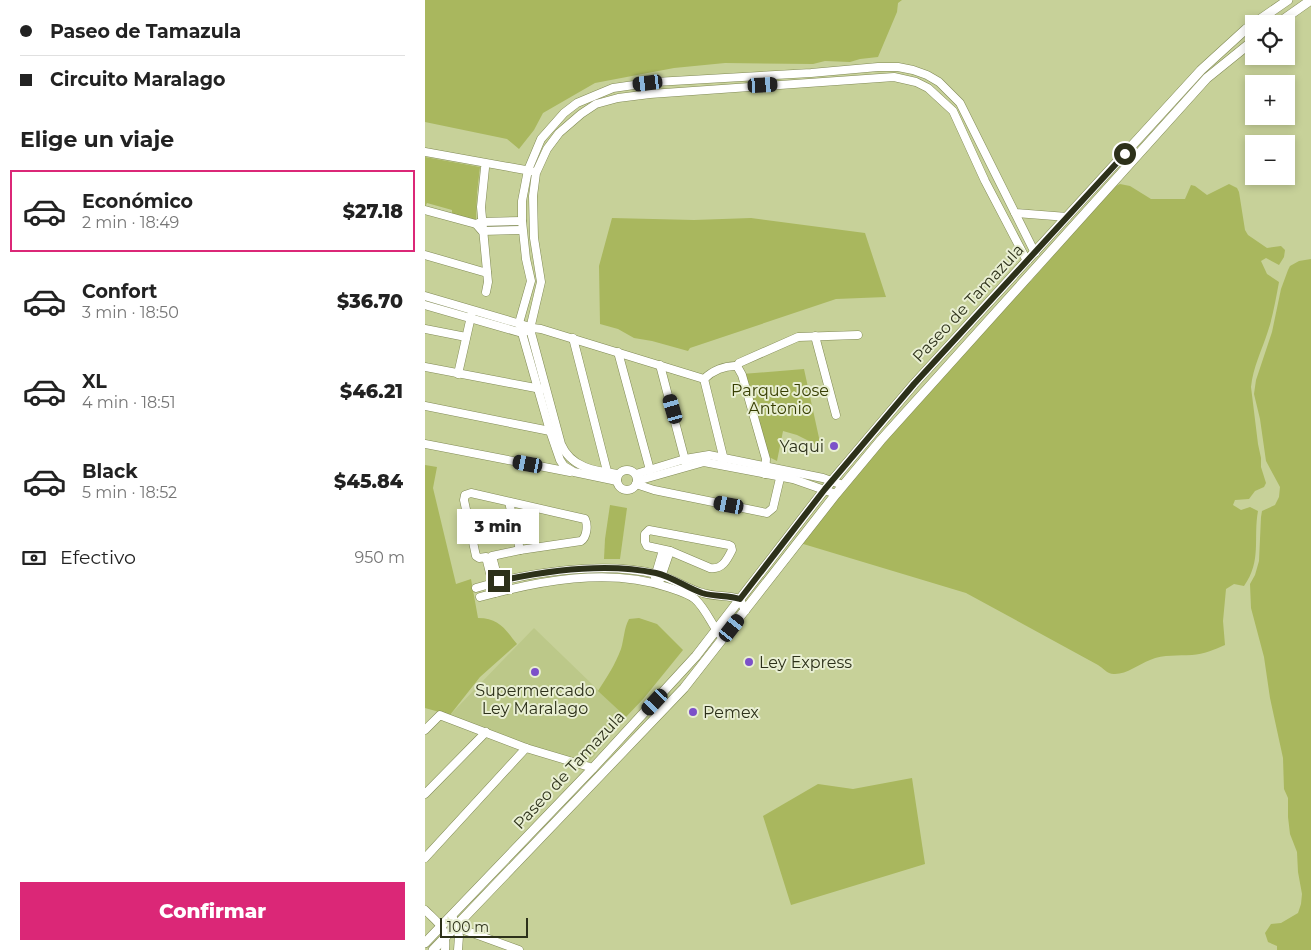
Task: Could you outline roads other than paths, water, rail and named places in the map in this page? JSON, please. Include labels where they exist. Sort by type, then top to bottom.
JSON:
[{"type":"main road","name":"Paseo de Tamazula","points":[[425,943],[679,676],[825,489],[914,384],[1201,70],[1246,29],[1288,0]]},
{"type":"main road","points":[[1290,15],[1311,0]]},
{"type":"main road","name":"Paseo de Tamazula","points":[[433,950],[666,708],[881,440],[1207,78],[1245,47]]},
{"type":"main road","points":[[666,708],[667,699],[679,676]]},
{"type":"main road","points":[[571,790],[579,797]]},
{"type":"street","points":[[519,323],[531,281],[522,225],[522,201],[528,170],[541,139],[564,113],[577,103],[613,88],[648,83],[899,67],[927,75],[939,82],[961,103],[1035,253]]},
{"type":"street","points":[[828,72],[830,81]]},
{"type":"street","points":[[574,472],[564,466],[560,460],[550,431],[538,389],[526,331],[541,282],[534,238],[533,196],[537,172],[547,149],[559,133],[595,104],[617,98],[650,94],[830,81],[894,77],[916,82],[928,88],[953,110],[996,202],[1027,261]]},
{"type":"street","points":[[648,83],[650,94]]},
{"type":"street","points":[[969,146],[979,141]]},
{"type":"street","points":[[425,152],[537,172]]},
{"type":"street","points":[[485,168],[479,223],[482,231],[488,282],[486,292]]},
{"type":"street","points":[[425,210],[479,223],[522,225]]},
{"type":"street","points":[[1015,213],[1067,217]]},
{"type":"street","points":[[482,231],[522,225]]},
{"type":"street","points":[[425,254],[487,273]]},
{"type":"street","points":[[527,261],[537,259]]},
{"type":"street","points":[[425,296],[526,331],[541,329],[704,378]]},
{"type":"street","points":[[425,305],[519,323],[526,331],[547,390],[561,444],[566,454],[574,463],[613,477]]},
{"type":"street","points":[[458,374],[472,313]]},
{"type":"street","points":[[425,329],[466,337]]},
{"type":"street","points":[[704,378],[726,366],[737,366],[739,363],[796,337],[858,335]]},
{"type":"street","points":[[815,336],[836,415]]},
{"type":"street","points":[[573,338],[613,477],[619,487],[625,490],[632,489],[636,480],[650,470],[686,463]]},
{"type":"street","points":[[617,352],[650,470]]},
{"type":"street","points":[[660,366],[686,463]]},
{"type":"street","points":[[737,366],[747,391],[766,459],[766,470]]},
{"type":"street","points":[[425,367],[547,390]]},
{"type":"street","points":[[704,378],[724,461]]},
{"type":"street","points":[[425,406],[550,431]]},
{"type":"street","points":[[425,444],[574,472],[613,477],[627,469],[633,471],[636,480],[654,490],[767,513],[773,508],[781,473]]},
{"type":"street","points":[[636,480],[686,463],[702,455],[781,473],[832,481],[843,485]]},
{"type":"street","points":[[781,473],[836,494]]},
{"type":"street","points":[[471,493],[580,517],[586,522],[585,538],[581,541],[520,550],[489,557],[479,558],[476,556],[464,498],[465,495],[471,493]]},
{"type":"street","points":[[509,502],[520,550]]},
{"type":"street","points":[[655,530],[729,545],[732,548],[721,566],[714,569],[666,551],[647,546],[645,532],[655,530]]},
{"type":"street","points":[[656,583],[666,551]]},
{"type":"street","points":[[489,557],[498,592]]},
{"type":"street","points":[[621,568],[619,574],[621,578]]},
{"type":"street","points":[[475,588],[524,576],[601,569],[621,568],[659,574],[682,588],[696,600],[723,639]]},
{"type":"street","points":[[601,569],[605,573],[602,578]]},
{"type":"street","points":[[479,597],[549,582],[621,578],[740,599],[745,611]]},
{"type":"street","points":[[698,604],[705,594]]},
{"type":"street","points":[[425,730],[442,716],[525,748],[593,768]]},
{"type":"street","points":[[425,794],[486,732]]},
{"type":"street","points":[[425,858],[525,748]]},
{"type":"street","points":[[425,910],[442,926],[446,937],[445,950]]},
{"type":"street","points":[[452,915],[459,936],[458,950]]},
{"type":"street","points":[[456,927],[519,950]]},
{"type":"place","name":"Yaqui","points":[[834,446]]},
{"type":"place","name":"Ley Express","points":[[749,662]]},
{"type":"place","name":"Supermercado Ley Maralago","points":[[535,672]]},
{"type":"place","name":"Pemex","points":[[693,712]]},
{"type":"park label","name":"Parque Jose Antonio","points":[[780,399]]}]
